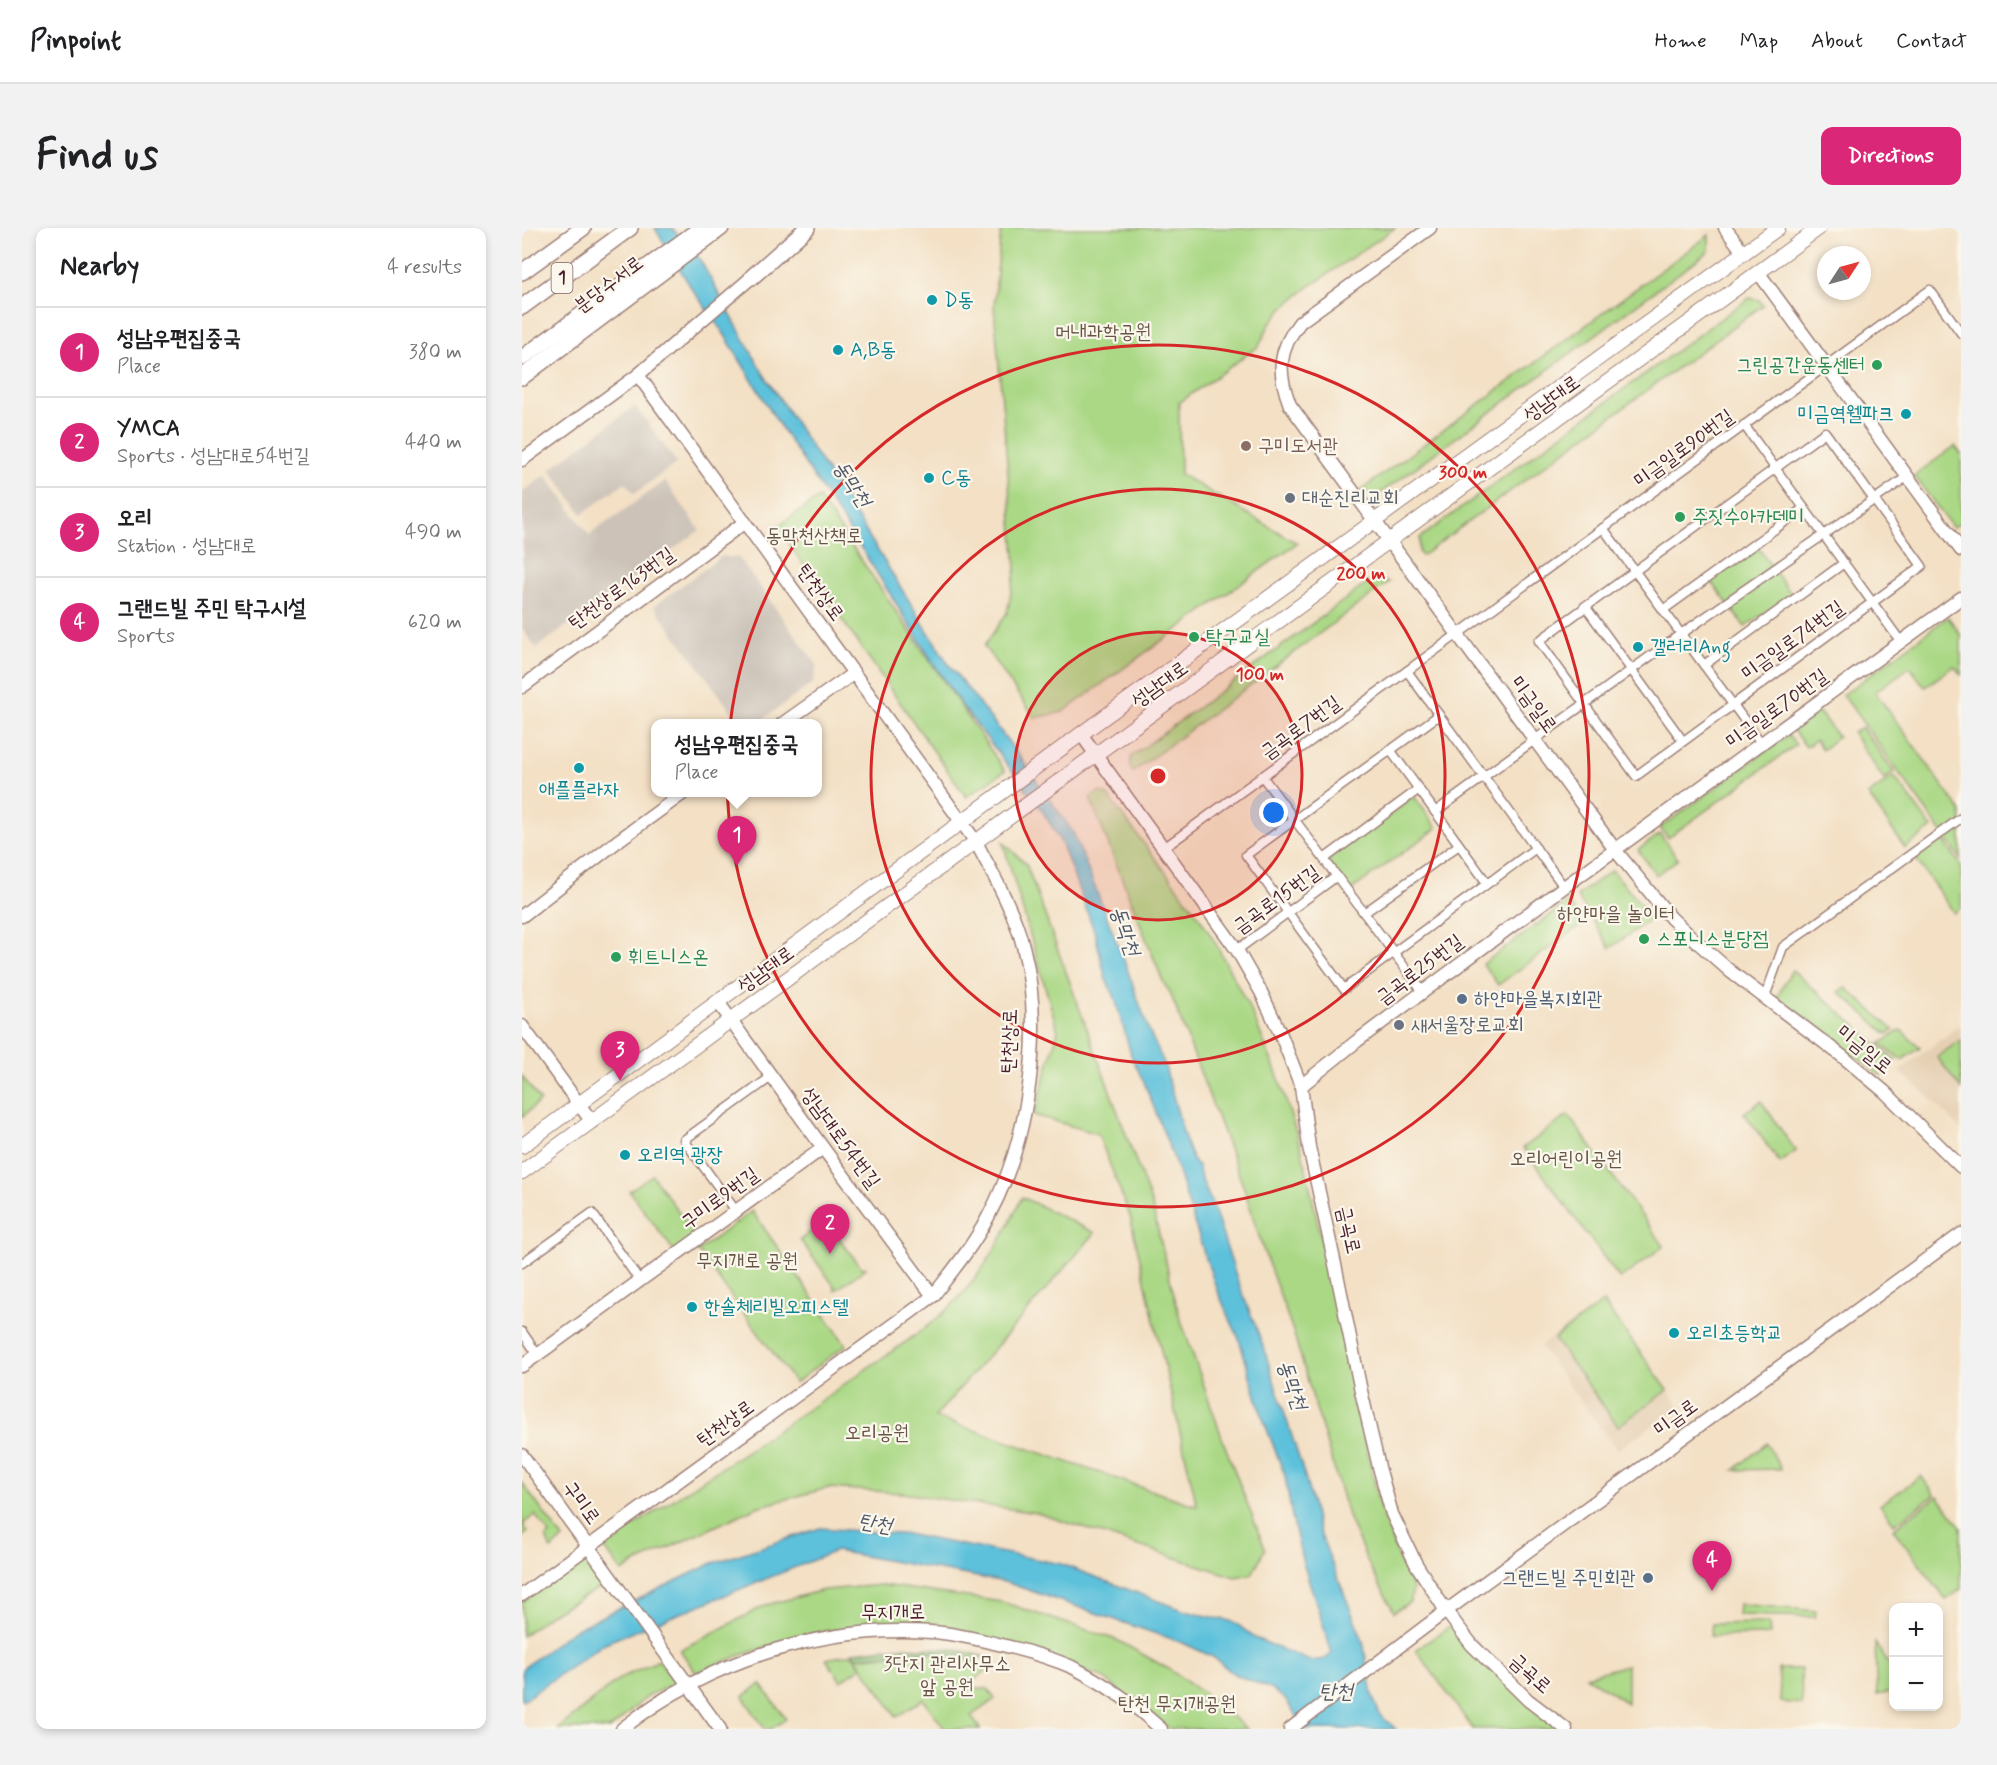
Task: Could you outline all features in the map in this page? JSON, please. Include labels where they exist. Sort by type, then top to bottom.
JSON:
[{"type":"highway","name":"1","points":[[522,272],[584,228]]},
{"type":"highway","name":"1","points":[[522,307],[630,228]]},
{"type":"highway","name":"분당수서로","points":[[522,377],[701,228]]},
{"type":"highway","name":"분당수서로","points":[[522,358],[722,228]]},
{"type":"highway","points":[[783,248],[801,228]]},
{"type":"highway","points":[[752,277],[807,228]]},
{"type":"main road","name":"성남대로","points":[[522,1146],[1081,734],[1778,228]]},
{"type":"main road","name":"성남대로","points":[[522,1172],[1819,228]]},
{"type":"street","name":"미금일로","points":[[1430,228],[1300,322],[1287,341],[1281,363],[1283,388],[1290,405],[1616,851],[1671,918],[1731,972],[1842,1056],[1885,1092],[1961,1167]]},
{"type":"street","points":[[1725,228],[1744,253]]},
{"type":"street","points":[[1758,272],[1961,550]]},
{"type":"street","points":[[522,460],[638,375],[752,277]]},
{"type":"street","name":"미금일로90번길","points":[[1458,634],[1930,290],[1961,333]]},
{"type":"street","name":"탄천상로","points":[[522,1595],[933,1296],[977,1236],[1007,1177],[1024,1115],[1031,1058],[1032,1007],[1023,947],[1001,892],[976,842],[638,375]]},
{"type":"street","points":[[1744,425],[1844,563]]},
{"type":"street","points":[[1584,704],[1539,641],[1825,432],[1875,500]]},
{"type":"street","points":[[1435,812],[1482,774],[1535,740],[1631,669],[1901,481]]},
{"type":"street","name":"미금일로74번길","points":[[1584,704],[1636,776],[1922,566],[1875,500]]},
{"type":"street","points":[[1663,610],[1804,508]]},
{"type":"street","name":"탄천상로163번길","points":[[522,687],[745,522]]},
{"type":"street","points":[[1603,528],[1704,665]]},
{"type":"street","name":"미금일로74번길","points":[[1733,705],[1704,665],[1844,563],[1873,603]]},
{"type":"street","name":"미금일로70번길","points":[[1616,851],[1961,598]]},
{"type":"street","points":[[1873,603],[1901,642]]},
{"type":"street","points":[[1585,606],[1683,741]]},
{"type":"street","name":"금곡로7번길","points":[[1164,848],[1458,634]]},
{"type":"street","points":[[1407,671],[1564,887]]},
{"type":"street","points":[[788,719],[854,673]]},
{"type":"street","points":[[1733,705],[1762,744]]},
{"type":"street","points":[[1439,715],[1246,855],[1344,988],[1536,848]]},
{"type":"street","name":"금곡로","points":[[1081,734],[1237,950],[1261,992],[1281,1035],[1301,1086],[1309,1147],[1361,1391],[1392,1514],[1416,1564],[1472,1646],[1528,1700],[1566,1729]]},
{"type":"street","points":[[1391,751],[1487,883]]},
{"type":"street","points":[[1262,776],[1423,992]]},
{"type":"street","points":[[1324,859],[1419,789]]},
{"type":"street","points":[[522,916],[619,840],[679,797]]},
{"type":"street","points":[[1765,997],[1783,947],[1961,818]]},
{"type":"street","points":[[1364,913],[1459,845]]},
{"type":"street","name":"금곡로25번길","points":[[1301,1086],[1423,992],[1616,851]]},
{"type":"street","name":"금곡로15번길","points":[[1237,950],[1337,876]]},
{"type":"street","name":"성남대로54번길","points":[[718,1002],[933,1296]]},
{"type":"street","points":[[522,1026],[592,1122]]},
{"type":"street","points":[[736,1211],[684,1140],[771,1077]]},
{"type":"street","name":"구미로9번길","points":[[522,1366],[823,1148]]},
{"type":"street","points":[[522,1263],[592,1213],[640,1281]]},
{"type":"street","name":"미금로","points":[[1290,1729],[1446,1611],[1961,1234]]},
{"type":"street","points":[[522,1332],[538,1355]]},
{"type":"street","name":"구미로","points":[[522,1455],[689,1685]]},
{"type":"street","name":"무지개로","points":[[622,1729],[654,1705],[689,1685],[736,1664],[829,1637],[876,1632],[950,1634],[1018,1648],[1071,1667],[1098,1681],[1161,1729]]},
{"type":"street","points":[[689,1685],[720,1729]]},
{"type":"shaded area","points":[[635,406],[677,463],[634,494],[625,482],[582,514],[550,469]]},
{"type":"shaded area","points":[[546,475],[589,535],[665,481],[700,530],[536,648],[522,629],[522,492]]},
{"type":"shaded area","points":[[722,556],[739,558],[817,665],[813,683],[764,719],[737,719],[654,606]]},
{"type":"shaded area","points":[[1961,1024],[1961,1130],[1929,1097],[1899,1071]]},
{"type":"shaded area","points":[[1603,1301],[1680,1407],[1617,1450],[1540,1346]]},
{"type":"green space","name":"머내과학공원","points":[[1001,228],[1395,228],[1306,289],[1283,308],[1269,325],[1259,346],[1179,403],[1180,474],[1297,543],[1063,712],[1035,718],[984,646],[1007,613],[1016,568],[994,307]]},
{"type":"green space","points":[[1709,235],[1709,251],[1377,496],[1360,491]]},
{"type":"green space","points":[[1749,298],[1759,300],[1763,305],[1422,556],[1419,552],[1420,538]]},
{"type":"green space","points":[[1955,446],[1961,454],[1961,522],[1953,528],[1914,476]]},
{"type":"green space","name":"동막천산책로","points":[[819,498],[1005,771],[966,797],[777,527]]},
{"type":"green space","points":[[1757,546],[1791,594],[1745,627],[1710,580]]},
{"type":"green space","points":[[1373,579],[1389,582],[1133,772],[1130,768],[1131,757]]},
{"type":"green space","points":[[1948,617],[1961,635],[1961,675],[1954,666],[1925,687],[1910,667],[1875,692],[1961,811],[1961,859],[1843,695]]},
{"type":"green space","points":[[1819,712],[1838,737],[1822,750],[1816,740],[1806,747],[1793,731]]},
{"type":"green space","points":[[1862,727],[1894,772],[1884,780],[1853,733]]},
{"type":"green space","points":[[1788,735],[1796,745],[1668,838],[1660,828]]},
{"type":"green space","points":[[1894,776],[1932,828],[1905,848],[1868,795]]},
{"type":"green space","points":[[1099,792],[1107,795],[1198,915],[1215,942],[1252,1013],[1279,1079],[1302,1151],[1380,1508],[1413,1589],[1410,1602],[1394,1612],[1371,1569],[1349,1519],[1293,1331],[1244,1188],[1170,992],[1164,984],[1090,798]]},
{"type":"green space","points":[[1414,796],[1437,828],[1350,891],[1327,860]]},
{"type":"green space","points":[[1660,834],[1678,859],[1656,875],[1638,850]]},
{"type":"green space","points":[[1942,838],[1961,865],[1961,908],[1954,913],[1915,858]]},
{"type":"green space","name":"오리공원","points":[[1003,842],[1026,864],[1151,1202],[1179,1315],[1225,1446],[1265,1549],[1252,1574],[1235,1577],[1037,1513],[903,1493],[828,1488],[757,1507],[636,1563],[622,1572],[603,1546],[799,1416],[933,1322],[958,1299],[985,1265],[1022,1197],[1095,1233],[935,1417],[1197,1506],[1130,1216],[1098,1134],[1034,1115],[1058,1031]]},
{"type":"green space","name":"하얀마을 놀이터","points":[[1612,870],[1652,918],[1610,948],[1577,896]]},
{"type":"green space","points":[[1568,902],[1584,923],[1498,985],[1483,964]]},
{"type":"green space","points":[[1792,970],[1895,1060],[1881,1076],[1777,997]]},
{"type":"green space","points":[[1846,988],[1894,1030],[1887,1034],[1839,992]]},
{"type":"green space","points":[[1901,1030],[1920,1048],[1902,1060],[1880,1044]]},
{"type":"green space","points":[[1961,1040],[1961,1089],[1937,1057]]},
{"type":"green space","points":[[522,1076],[540,1101],[522,1117]]},
{"type":"green space","points":[[1761,1101],[1796,1151],[1780,1163],[1744,1113]]},
{"type":"green space","name":"오리어린이공원","points":[[1568,1115],[1664,1246],[1620,1279],[1523,1148]]},
{"type":"green space","points":[[652,1175],[696,1236],[674,1251],[629,1191]]},
{"type":"green space","name":"무지개로 공원","points":[[752,1211],[846,1345],[795,1383],[698,1251]]},
{"type":"green space","points":[[825,1220],[861,1267],[866,1268],[835,1291],[835,1287],[800,1240]]},
{"type":"green space","points":[[1603,1302],[1668,1390],[1618,1426],[1554,1339]]},
{"type":"green space","points":[[1767,1443],[1781,1469],[1734,1470]]},
{"type":"green space","points":[[1921,1476],[1935,1495],[1894,1524],[1880,1505]]},
{"type":"green space","points":[[522,1483],[563,1539],[551,1550],[546,1537],[550,1534],[535,1515],[523,1524],[528,1532],[522,1537]]},
{"type":"green space","points":[[1938,1496],[1961,1527],[1961,1589],[1946,1600],[1893,1529]]},
{"type":"green space","points":[[587,1554],[609,1583],[551,1614],[522,1636],[522,1602]]},
{"type":"green space","name":"탄천 무지개공원","points":[[882,1585],[1002,1602],[1117,1640],[1167,1668],[1203,1693],[1247,1729],[1170,1729],[1102,1677],[953,1628],[894,1625],[827,1631],[778,1643],[696,1673],[680,1650],[766,1605],[824,1590]]},
{"type":"green space","points":[[1739,1604],[1816,1611],[1815,1617],[1738,1615]]},
{"type":"green space","points":[[1455,1623],[1566,1729],[1473,1729],[1416,1650]]},
{"type":"green space","points":[[1769,1623],[1770,1635],[1710,1636],[1712,1624]]},
{"type":"green space","points":[[1875,1643],[1889,1665],[1889,1693],[1877,1695]]},
{"type":"green space","points":[[895,1647],[952,1649],[983,1656],[976,1661],[932,1652],[856,1657],[852,1652]]},
{"type":"green space","name":"3단지 관리사무소 앞 공원","points":[[907,1653],[959,1657],[987,1670],[966,1687],[988,1689],[995,1699],[971,1716],[980,1729],[945,1729],[923,1699],[897,1717],[856,1658]]},
{"type":"green space","points":[[852,1654],[861,1667],[841,1681],[826,1659]]},
{"type":"green space","points":[[659,1660],[676,1683],[649,1695],[610,1729],[558,1729],[619,1679]]},
{"type":"green space","points":[[1627,1665],[1627,1703],[1586,1676]]},
{"type":"green space","points":[[1778,1669],[1801,1669],[1802,1704],[1781,1702]]},
{"type":"green space","points":[[761,1684],[786,1719],[771,1729],[765,1729],[743,1697]]},
{"type":"water","name":"탄천","points":[[655,228],[672,228],[699,258],[763,373],[855,514],[947,662],[1015,750],[1073,832],[1125,963],[1149,1031],[1164,1063],[1186,1143],[1193,1161],[1199,1168],[1238,1282],[1261,1340],[1306,1480],[1318,1528],[1363,1641],[1372,1695],[1380,1715],[1396,1729],[1306,1729],[1284,1698],[1269,1688],[1234,1674],[1213,1657],[1183,1643],[1005,1582],[836,1551],[605,1643],[522,1701],[522,1669],[572,1631],[713,1563],[820,1528],[911,1535],[1061,1564],[1185,1611],[1234,1622],[1255,1638],[1310,1661],[1325,1659],[1332,1653],[1302,1559],[1285,1476],[1262,1416],[1239,1339],[1217,1290],[1204,1253],[1174,1159],[1144,1082],[1132,1058],[1114,995],[1106,980],[1095,933],[1061,842],[1042,810],[960,703],[932,661]]},
{"type":"place","name":"D동","points":[[932,300]]},
{"type":"place","name":"A,B동","points":[[838,350]]},
{"type":"place","name":"그린공간운동센터","points":[[1877,365]]},
{"type":"place","name":"미금역웰파크","points":[[1906,414]]},
{"type":"place","name":"구미도서관","points":[[1246,446]]},
{"type":"place","name":"C동","points":[[929,478]]},
{"type":"place","name":"대순진리교회","points":[[1290,498]]},
{"type":"place","name":"주짓수아카데미","points":[[1680,517]]},
{"type":"place","name":"탁구교실","points":[[1194,637]]},
{"type":"place","name":"갤러리Ang","points":[[1638,647]]},
{"type":"place","name":"애플플라자","points":[[579,768]]},
{"type":"place","name":"성남우편집중국","points":[[737,866]]},
{"type":"place","name":"스포니스분당점","points":[[1644,939]]},
{"type":"place","name":"휘트니스온","points":[[616,957]]},
{"type":"place","name":"하얀마을복지회관","points":[[1462,999]]},
{"type":"place","name":"새서울장로교회","points":[[1399,1025]]},
{"type":"place","name":"오리","points":[[620,1081]]},
{"type":"place","name":"오리역 광장","points":[[625,1155]]},
{"type":"place","name":"YMCA","points":[[830,1254]]},
{"type":"place","name":"한솔체리빌오피스텔","points":[[692,1307]]},
{"type":"place","name":"오리초등학교","points":[[1674,1333]]},
{"type":"place","name":"그랜드빌 주민회관","points":[[1648,1578]]},
{"type":"place","name":"그랜드빌 주민 탁구시설","points":[[1712,1591]]},
{"type":"water label","name":"동막천","points":[[852,484]]},
{"type":"water label","name":"동막천","points":[[1125,931]]},
{"type":"water label","name":"동막천","points":[[1292,1385]]}]
